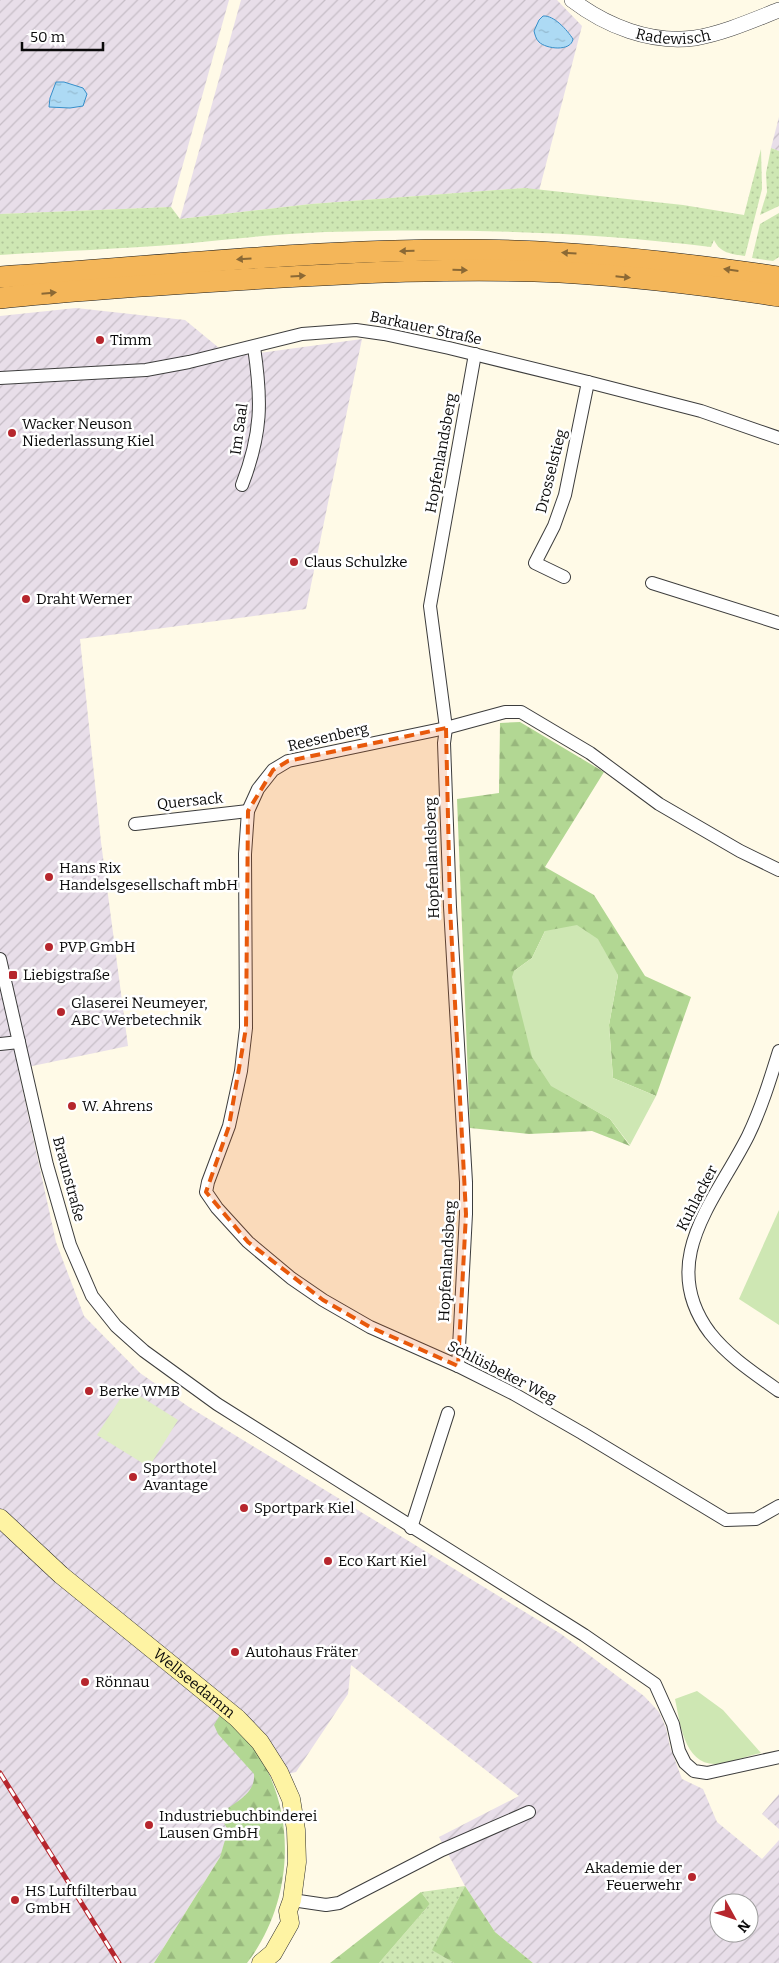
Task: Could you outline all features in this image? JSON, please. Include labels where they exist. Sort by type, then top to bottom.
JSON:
[{"type":"highway","points":[[0,276],[256,258],[394,251],[463,250],[599,255],[678,263],[779,277]]},
{"type":"highway","points":[[0,298],[240,280],[444,270],[561,272],[702,285],[779,296]]},
{"type":"main road","name":"Wellseedamm","points":[[0,1518],[61,1575],[226,1708],[260,1742],[283,1781],[294,1816],[297,1862],[290,1906],[280,1919],[262,1961]]},
{"type":"street","name":"Radewisch","points":[[572,0],[598,18],[620,28],[648,36],[671,39],[694,38],[716,33],[779,10]]},
{"type":"street","name":"Barkauer Straße","points":[[0,378],[146,370],[254,347],[302,334],[356,330],[384,334],[475,354],[702,411],[779,438]]},
{"type":"street","name":"Im Saal","points":[[242,484],[252,459],[260,414],[260,395],[254,347]]},
{"type":"street","name":"Hopfenlandsberg","points":[[458,1366],[466,1182],[450,907],[444,743],[446,728],[430,606],[475,354]]},
{"type":"street","name":"Drosselstieg","points":[[564,577],[535,563],[554,526],[565,494],[588,382]]},
{"type":"street","points":[[652,582],[779,623]]},
{"type":"street","name":"Reesenberg","points":[[206,1192],[229,1126],[241,1071],[246,1028],[245,854],[248,811],[258,789],[272,770],[288,761],[446,728],[504,712],[521,712],[590,753],[659,804],[740,851],[779,870]]},
{"type":"street","name":"Quersack","points":[[135,824],[248,811]]},
{"type":"street","name":"Braunstraße","points":[[0,959],[47,1165],[70,1245],[92,1296],[116,1326],[144,1351],[217,1404],[411,1528],[584,1635],[655,1684],[672,1724],[679,1751],[685,1763],[694,1771],[707,1773],[779,1757]]},
{"type":"street","points":[[0,1044],[19,1042]]},
{"type":"street","name":"Kuhlacker","points":[[779,1051],[761,1106],[748,1135],[706,1210],[692,1241],[688,1277],[695,1308],[709,1332],[730,1356],[779,1391]]},
{"type":"street","name":"Schlüsbeker Weg","points":[[206,1192],[217,1208],[248,1242],[291,1278],[323,1300],[370,1327],[458,1366],[514,1394],[726,1520],[756,1519],[779,1506]]},
{"type":"street","points":[[411,1528],[448,1413]]},
{"type":"street","points":[[290,1906],[339,1903],[442,1850],[529,1812]]},
{"type":"highlighted area","points":[[446,728],[450,907],[466,1214],[458,1366],[370,1327],[323,1300],[248,1242],[206,1192],[229,1126],[246,1028],[248,811],[273,770],[288,761]]},
{"type":"shaded area","points":[[0,0],[229,0],[171,207],[0,214]]},
{"type":"shaded area","points":[[241,0],[557,0],[582,26],[539,191],[525,188],[311,204],[180,219]]},
{"type":"shaded area","points":[[779,117],[779,151],[771,148]]},
{"type":"shaded area","points":[[76,308],[185,320],[230,357],[362,339],[306,609],[80,639],[101,842],[128,1046],[18,1069],[56,1242],[84,1316],[140,1373],[189,1407],[561,1634],[644,1696],[659,1712],[682,1779],[703,1789],[717,1822],[762,1859],[779,1840],[779,1963],[533,1963],[495,1932],[465,1886],[439,1837],[519,1796],[351,1665],[348,1694],[296,1772],[270,1778],[229,1830],[220,1857],[154,1963],[0,1963],[0,316]]},
{"type":"shaded area","points":[[779,1794],[779,1829],[762,1814]]},
{"type":"green space","points":[[771,148],[779,151],[779,206],[760,215],[767,192],[766,173]]},
{"type":"green space","points":[[761,149],[762,189],[745,256],[719,248],[714,240],[711,247],[567,234],[422,230],[307,233],[159,246],[0,255],[0,214],[171,207],[180,219],[311,204],[525,188],[683,205],[744,215]]},
{"type":"green space","points":[[779,213],[779,257],[773,261],[752,258],[760,224]]},
{"type":"green space","points":[[520,722],[604,772],[545,867],[594,895],[645,976],[691,997],[656,1096],[613,1078],[609,1025],[618,975],[545,931],[532,958],[514,971],[551,1085],[610,1119],[630,1146],[592,1131],[529,1134],[470,1128],[457,799],[499,793],[500,723]]},
{"type":"green space","points":[[577,925],[598,939],[618,975],[609,1025],[613,1078],[656,1096],[630,1145],[610,1119],[551,1086],[532,1057],[512,977],[514,971],[532,958],[545,931]]},
{"type":"green space","points":[[779,1210],[779,1325],[739,1299]]},
{"type":"green space","points":[[127,1388],[178,1420],[149,1467],[97,1435]]},
{"type":"green space","points":[[697,1691],[723,1710],[761,1753],[716,1764],[705,1762],[697,1757],[690,1750],[685,1740],[675,1699]]},
{"type":"green space","points":[[220,1715],[224,1716],[253,1747],[273,1783],[281,1809],[284,1836],[281,1890],[273,1916],[262,1940],[247,1963],[154,1963],[220,1857],[228,1830],[219,1814],[243,1798],[254,1781],[254,1774],[218,1734],[214,1725]]},
{"type":"green space","points":[[465,1886],[433,1950],[454,1963],[379,1963],[430,1904],[421,1892]]},
{"type":"green space","points":[[465,1886],[495,1932],[533,1963],[454,1963],[432,1950]]},
{"type":"green space","points":[[421,1892],[430,1904],[379,1963],[330,1963]]},
{"type":"water","points":[[543,16],[551,18],[567,31],[573,39],[568,46],[552,48],[539,42],[534,31]]},
{"type":"water","points":[[56,82],[64,82],[83,88],[87,94],[83,106],[70,108],[49,107]]},
{"type":"railway","points":[[0,1773],[119,1963]]},
{"type":"place","name":"Timm","points":[[100,340]]},
{"type":"place","name":"Wacker Neuson Niederlassung Kiel","points":[[12,433]]},
{"type":"place","name":"Claus Schulzke","points":[[294,562]]},
{"type":"place","name":"Draht Werner","points":[[26,599]]},
{"type":"place","name":"Hans Rix Handelsgesellschaft mbH","points":[[49,877]]},
{"type":"place","name":"PVP GmbH","points":[[49,947]]},
{"type":"place","name":"Liebigstraße","points":[[13,975]]},
{"type":"place","name":"Glaserei Neumeyer, ABC Werbetechnik","points":[[61,1012]]},
{"type":"place","name":"W. Ahrens","points":[[72,1106]]},
{"type":"place","name":"Berke WMB","points":[[89,1391]]},
{"type":"place","name":"Sporthotel Avantage","points":[[133,1477]]},
{"type":"place","name":"Sportpark Kiel","points":[[244,1508]]},
{"type":"place","name":"Eco Kart Kiel","points":[[328,1561]]},
{"type":"place","name":"Autohaus Fräter","points":[[235,1652]]},
{"type":"place","name":"Rönnau","points":[[85,1682]]},
{"type":"place","name":"Industriebuchbinderei Lausen GmbH","points":[[149,1825]]},
{"type":"place","name":"Akademie der Feuerwehr","points":[[692,1877]]},
{"type":"place","name":"HS Luftfilterbau GmbH","points":[[15,1900]]}]
